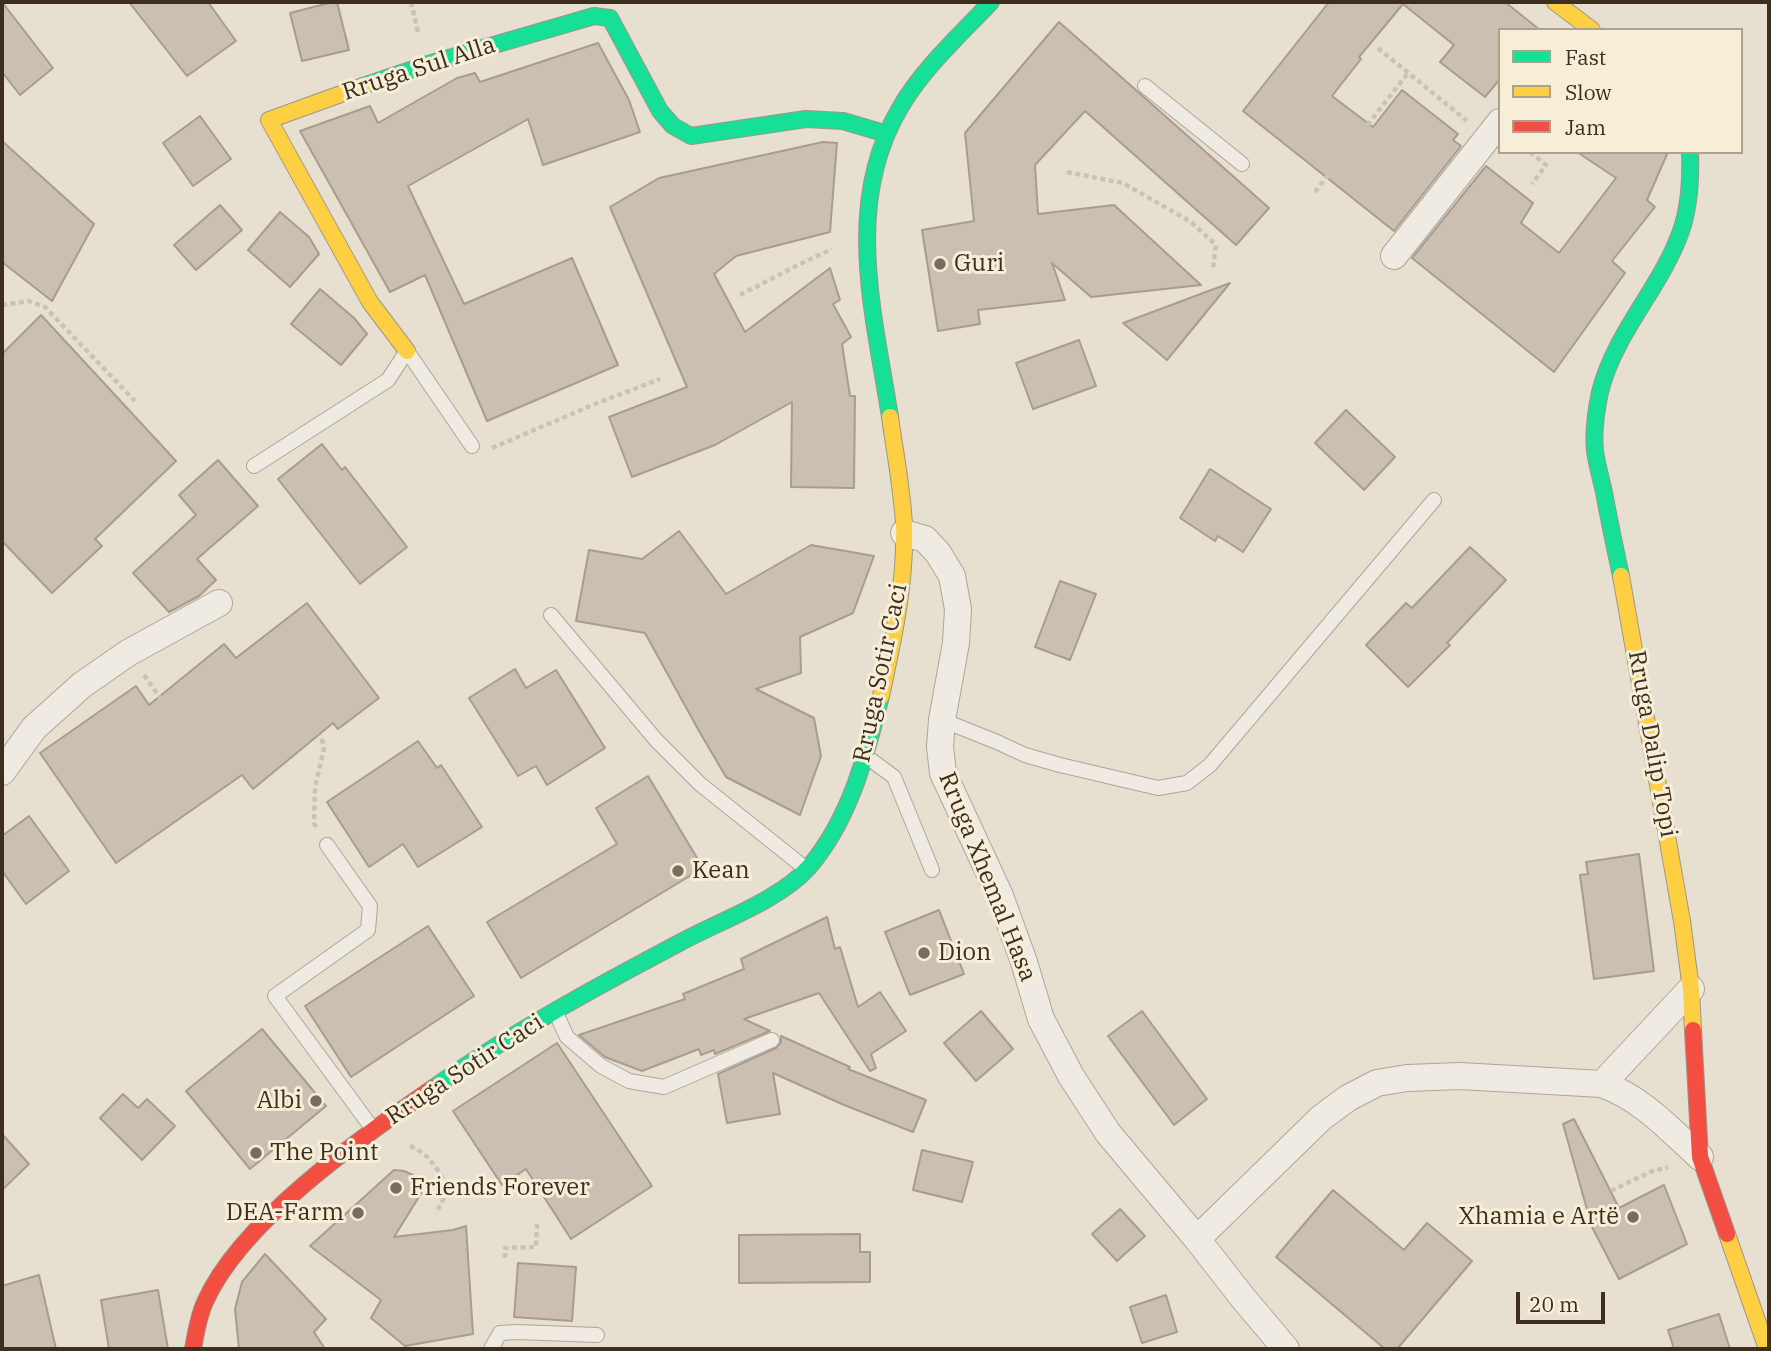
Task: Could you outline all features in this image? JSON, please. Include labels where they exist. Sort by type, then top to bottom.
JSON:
[{"type":"street","name":"Rruga Sotir Caci","points":[[193,1349],[194,1332],[200,1312],[227,1263],[286,1202],[318,1174],[374,1130],[508,1037],[682,940],[783,889],[806,869],[825,845],[855,788],[866,757],[879,706],[903,564],[903,504],[867,270],[868,203],[875,166],[897,111],[914,87],[991,2]]},
{"type":"street","points":[[1555,2],[1581,26]]},
{"type":"street","name":"Rruga Sul Alla","points":[[407,351],[370,302],[269,120],[425,65],[594,16],[610,18],[660,111],[673,126],[691,136],[807,119],[843,121],[887,134]]},
{"type":"street","points":[[1394,256],[1498,124]]},
{"type":"street","name":"Rruga Dalip Topi","points":[[1690,154],[1690,203],[1683,228],[1672,254],[1618,345],[1609,366],[1597,405],[1595,440],[1599,474],[1655,758],[1682,921],[1691,989],[1700,1157],[1767,1349]]},
{"type":"street","name":"Rruga Xhemal Hasa","points":[[904,533],[925,539],[938,553],[952,576],[958,609],[956,643],[942,720],[940,747],[943,773],[1000,896],[1041,1019],[1071,1076],[1108,1133],[1286,1349]]},
{"type":"street","points":[[2,772],[34,728],[82,685],[128,653],[219,603]]},
{"type":"street","points":[[1602,1084],[1691,989]]},
{"type":"street","points":[[1197,1239],[1321,1118],[1348,1098],[1377,1083],[1407,1078],[1460,1076],[1602,1084],[1643,1105],[1700,1157]]},
{"type":"lane","points":[[1145,86],[1242,164]]},
{"type":"lane","points":[[254,466],[388,380],[407,351]]},
{"type":"lane","name":"Rruga Sul Alla","points":[[407,351],[472,446]]},
{"type":"lane","points":[[942,720],[1025,755],[1060,765],[1158,788],[1188,783],[1210,765],[1434,500]]},
{"type":"lane","points":[[551,615],[656,740],[700,784],[806,869]]},
{"type":"lane","points":[[866,757],[894,777],[932,870]]},
{"type":"lane","points":[[327,845],[370,906],[368,930],[275,996],[374,1130]]},
{"type":"lane","points":[[555,1012],[568,1037],[601,1066],[629,1081],[664,1087],[772,1040]]},
{"type":"lane","points":[[491,1349],[500,1333],[597,1335]]},
{"type":"path","points":[[1378,48],[1468,122]]},
{"type":"path","points":[[1315,192],[1408,73]]},
{"type":"path","points":[[1532,154],[1546,165],[1532,184]]},
{"type":"path","points":[[1067,172],[1123,183],[1191,222],[1216,245],[1213,268]]},
{"type":"path","points":[[740,295],[830,251]]},
{"type":"path","points":[[2,305],[29,302],[45,307],[135,401]]},
{"type":"path","points":[[472,446],[484,451],[660,379]]},
{"type":"path","points":[[128,653],[210,768]]},
{"type":"path","points":[[314,823],[316,787],[324,749],[321,735]]},
{"type":"path","points":[[374,1130],[423,1152],[436,1168],[447,1185],[436,1213]]},
{"type":"path","points":[[1611,1191],[1650,1172],[1700,1157]]},
{"type":"path","points":[[505,1258],[505,1248],[536,1247],[537,1224]]},
{"type":"building","points":[[2,2],[53,68],[20,95],[2,72]]},
{"type":"building","points":[[129,2],[208,2],[236,41],[187,76]]},
{"type":"building","points":[[337,2],[349,50],[302,61],[290,13]]},
{"type":"building","points":[[1329,2],[1505,2],[1538,28],[1498,28],[1498,81],[1485,97],[1440,62],[1454,45],[1403,4],[1359,57],[1361,59],[1332,96],[1373,127],[1402,90],[1458,134],[1453,140],[1461,146],[1394,231],[1243,111]]},
{"type":"building","points":[[1059,22],[1269,208],[1236,245],[1085,111],[1035,165],[1038,214],[1114,205],[1201,285],[1091,297],[1052,263],[1065,300],[978,310],[980,324],[938,331],[922,230],[974,221],[965,133]]},
{"type":"building","points":[[598,43],[629,100],[640,132],[543,165],[528,119],[408,186],[464,304],[572,258],[618,365],[487,421],[425,275],[390,292],[300,131],[370,106],[378,123],[457,78],[475,73],[480,82]]},
{"type":"building","points":[[200,116],[231,159],[193,186],[163,143]]},
{"type":"building","points":[[2,141],[94,224],[52,301],[2,262]]},
{"type":"building","points":[[823,142],[837,143],[830,232],[736,256],[714,274],[745,332],[830,268],[840,300],[833,304],[851,337],[842,344],[850,396],[855,396],[854,488],[791,487],[792,402],[715,445],[632,477],[609,417],[687,387],[610,207],[659,178]]},
{"type":"building","points":[[1580,154],[1667,154],[1647,200],[1655,207],[1612,261],[1625,273],[1554,372],[1412,258],[1486,166],[1533,203],[1521,223],[1559,253],[1616,178]]},
{"type":"building","points":[[220,205],[242,230],[196,270],[174,245]]},
{"type":"building","points":[[280,212],[309,237],[319,254],[290,287],[248,250]]},
{"type":"building","points":[[1230,283],[1167,360],[1123,323]]},
{"type":"building","points":[[320,289],[354,318],[367,334],[341,365],[291,324]]},
{"type":"building","points":[[41,315],[176,461],[95,539],[102,546],[52,593],[2,541],[2,354]]},
{"type":"building","points":[[1079,340],[1096,386],[1033,409],[1016,363]]},
{"type":"building","points":[[1346,410],[1395,457],[1364,490],[1315,443]]},
{"type":"building","points":[[322,444],[342,470],[345,467],[407,547],[360,584],[278,479]]},
{"type":"building","points":[[218,460],[258,506],[197,559],[216,580],[199,596],[169,612],[133,573],[196,515],[179,495]]},
{"type":"building","points":[[1210,469],[1271,509],[1243,552],[1218,536],[1215,541],[1180,518]]},
{"type":"building","points":[[679,531],[726,594],[811,545],[874,556],[853,613],[800,637],[801,673],[756,689],[814,718],[821,756],[800,815],[726,777],[645,633],[576,621],[589,550],[642,559]]},
{"type":"building","points":[[1470,547],[1506,580],[1447,643],[1450,645],[1408,687],[1366,645],[1406,603],[1412,608]]},
{"type":"building","points":[[1060,581],[1096,594],[1070,660],[1035,647]]},
{"type":"building","points":[[307,603],[379,698],[338,729],[333,723],[253,789],[242,775],[116,863],[40,753],[136,686],[149,705],[224,644],[236,658]]},
{"type":"building","points":[[515,669],[526,688],[556,670],[605,748],[547,785],[536,766],[518,776],[469,698]]},
{"type":"building","points":[[418,741],[437,768],[441,765],[482,827],[418,867],[403,844],[369,867],[327,802]]},
{"type":"building","points":[[648,776],[703,868],[521,978],[487,922],[617,844],[596,808]]},
{"type":"building","points":[[29,816],[69,871],[26,904],[2,871],[2,836]]},
{"type":"building","points":[[1639,854],[1654,971],[1594,979],[1580,875],[1588,874],[1586,862]]},
{"type":"building","name":"Dion","points":[[939,910],[964,974],[910,995],[885,932]]},
{"type":"building","points":[[827,917],[835,949],[840,947],[858,1007],[880,992],[906,1031],[871,1054],[876,1068],[870,1071],[819,993],[744,1019],[770,1031],[715,1054],[714,1050],[701,1055],[699,1049],[642,1071],[605,1057],[579,1035],[685,999],[683,994],[744,969],[741,959]]},
{"type":"building","points":[[428,926],[474,996],[351,1077],[305,1006]]},
{"type":"building","points":[[981,1011],[1013,1049],[976,1081],[944,1043]]},
{"type":"building","points":[[1142,1011],[1207,1099],[1174,1125],[1108,1036]]},
{"type":"building","points":[[262,1029],[326,1106],[250,1169],[186,1091]]},
{"type":"building","points":[[781,1036],[850,1067],[848,1069],[926,1100],[913,1132],[773,1073],[780,1114],[727,1123],[718,1074],[776,1048],[781,1042]]},
{"type":"building","points":[[557,1043],[652,1186],[571,1239],[526,1169],[502,1185],[453,1111]]},
{"type":"building","points":[[123,1094],[138,1108],[147,1099],[175,1126],[142,1160],[100,1118]]},
{"type":"building","name":"Xhamia e Artë","points":[[1574,1119],[1619,1208],[1664,1185],[1687,1244],[1619,1279],[1592,1227],[1563,1124]]},
{"type":"building","points":[[2,1134],[29,1164],[2,1190]]},
{"type":"building","points":[[922,1150],[973,1162],[962,1202],[913,1190]]},
{"type":"building","points":[[394,1170],[413,1175],[422,1192],[394,1237],[466,1226],[473,1334],[405,1346],[371,1318],[381,1300],[310,1246]]},
{"type":"building","points":[[1333,1190],[1404,1250],[1427,1223],[1472,1261],[1397,1349],[1385,1349],[1276,1257]]},
{"type":"building","points":[[1120,1209],[1145,1236],[1117,1261],[1092,1234]]},
{"type":"building","points":[[860,1234],[860,1252],[870,1252],[870,1282],[739,1283],[739,1235]]},
{"type":"building","points":[[265,1254],[326,1319],[314,1332],[325,1349],[239,1349],[235,1309],[242,1282]]},
{"type":"building","points":[[518,1263],[576,1267],[572,1321],[514,1317]]},
{"type":"building","points":[[39,1275],[56,1349],[2,1349],[2,1286]]},
{"type":"building","points":[[158,1290],[168,1349],[109,1349],[101,1300]]},
{"type":"building","points":[[1166,1295],[1177,1332],[1142,1343],[1130,1307]]},
{"type":"building","points":[[1719,1314],[1730,1349],[1674,1349],[1668,1330]]},
{"type":"traffic: fast","points":[[890,417],[871,299],[868,260],[872,182],[883,145],[909,93],[942,52],[991,2]]},
{"type":"traffic: fast","points":[[363,86],[425,65],[594,16],[610,18],[660,111],[673,126],[691,136],[806,119],[843,121],[887,134]]},
{"type":"traffic: fast","points":[[1621,576],[1595,451],[1597,407],[1607,370],[1616,350],[1662,272],[1681,231],[1689,192],[1690,154]]},
{"type":"traffic: fast","points":[[433,1088],[554,1011],[681,942],[766,900],[797,879],[823,848],[846,808],[862,764],[881,696]]},
{"type":"traffic: slow","points":[[1555,2],[1589,28]]},
{"type":"traffic: slow","points":[[363,86],[269,120],[370,302],[407,351]]},
{"type":"traffic: slow","points":[[881,696],[898,611],[904,547],[902,498],[890,417]]},
{"type":"traffic: slow","points":[[1621,576],[1682,921],[1691,989],[1693,1030]]},
{"type":"traffic: slow","points":[[1727,1234],[1767,1349]]},
{"type":"traffic: jam","points":[[1693,1030],[1700,1157],[1727,1234]]},
{"type":"traffic: jam","points":[[193,1349],[205,1302],[222,1272],[246,1241],[306,1183],[372,1131],[433,1088]]},
{"type":"place","name":"Guri","points":[[940,264]]},
{"type":"place","name":"Kean","points":[[678,871]]},
{"type":"place","name":"Dion","points":[[924,953]]},
{"type":"place","name":"Albi","points":[[316,1101]]},
{"type":"place","name":"The Point","points":[[256,1153]]},
{"type":"place","name":"Friends Forever","points":[[396,1188]]},
{"type":"place","name":"DEA-Farm","points":[[358,1213]]},
{"type":"place","name":"Xhamia e Artë","points":[[1633,1217]]}]
